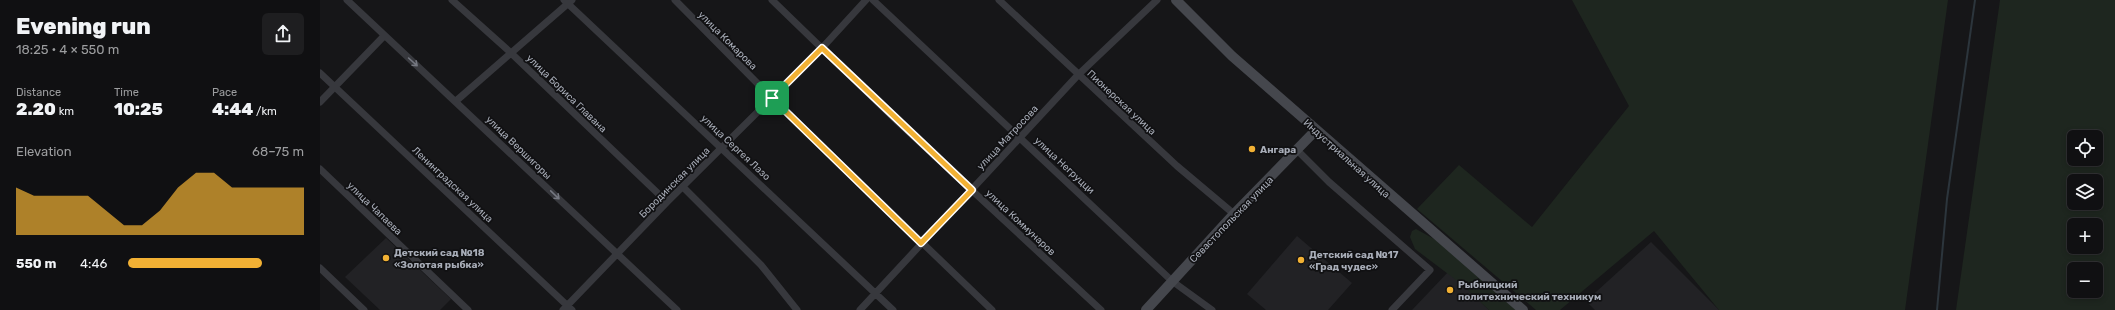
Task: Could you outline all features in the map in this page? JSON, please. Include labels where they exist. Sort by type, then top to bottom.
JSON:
[{"type":"main road","name":"Индустриальная улица","points":[[1176,0],[1232,56],[1523,310]]},
{"type":"main road","name":"Севастопольская улица","points":[[1146,310],[1234,214],[1298,151],[1316,130]]},
{"type":"street","name":"улица Вершигоры","points":[[347,0],[677,310]]},
{"type":"street","name":"улица Бориса Главана","points":[[452,0],[510,52],[667,202]]},
{"type":"street","name":"улица Комарова","points":[[675,0],[772,98],[992,310]]},
{"type":"street","name":"улица Коммунаров","points":[[772,0],[1101,310]]},
{"type":"street","name":"Бородинская улица","points":[[568,309],[617,254],[667,202],[822,48],[866,0]]},
{"type":"street","name":"улица Негруцци","points":[[873,0],[1172,281],[1212,310]]},
{"type":"street","name":"Пионерская улица","points":[[999,0],[1177,166],[1234,214]]},
{"type":"street","name":"улица Матросова","points":[[860,310],[1078,74],[1157,0]]},
{"type":"street","points":[[456,101],[568,1]]},
{"type":"street","name":"улица Сергея Лазо","points":[[568,1],[893,310]]},
{"type":"street","points":[[320,102],[384,36]]},
{"type":"street","name":"Ленинградская улица","points":[[320,73],[568,309]]},
{"type":"street","points":[[1298,151],[1329,182],[1430,270],[1392,310]]},
{"type":"street","name":"улица Чапаева","points":[[320,169],[468,310]]},
{"type":"street","points":[[683,187],[761,265],[797,310]]},
{"type":"street","points":[[320,268],[364,310]]},
{"type":"shaded area","points":[[1572,0],[1948,0],[1905,310],[1719,310],[1654,231],[1560,310],[1536,310],[1417,209],[1459,165],[1532,227],[1629,106]]},
{"type":"shaded area","points":[[2000,0],[2115,0],[2115,310],[1956,310]]},
{"type":"shaded area","points":[[1416,229],[1436,240],[1517,310],[1489,310],[1460,283],[1415,249],[1410,237],[1412,231]]},
{"type":"shaded area","name":"Детский сад №17 «Град чудес»","points":[[1297,236],[1352,283],[1328,310],[1266,310],[1247,294]]},
{"type":"shaded area","name":"Детский сад №18 «Золотая рыбка»","points":[[386,238],[451,299],[440,310],[380,310],[345,277]]},
{"type":"shaded area","points":[[1651,242],[1719,310],[1595,310],[1586,301]]},
{"type":"shaded area","name":"Рыбницкий политехнический техникум","points":[[1449,271],[1489,310],[1412,310]]},
{"type":"waterway","points":[[1937,310],[1947,199],[1975,0]]},
{"type":"place","name":"Ангара","points":[[1252,149]]},
{"type":"place","name":"Детский сад №18 «Золотая рыбка»","points":[[386,258]]},
{"type":"place","name":"Детский сад №17 «Град чудес»","points":[[1301,260]]},
{"type":"place","name":"Рыбницкий политехнический техникум","points":[[1450,290]]},
{"type":"route","points":[[822,48],[972,190],[921,243],[772,98],[822,48]]}]
